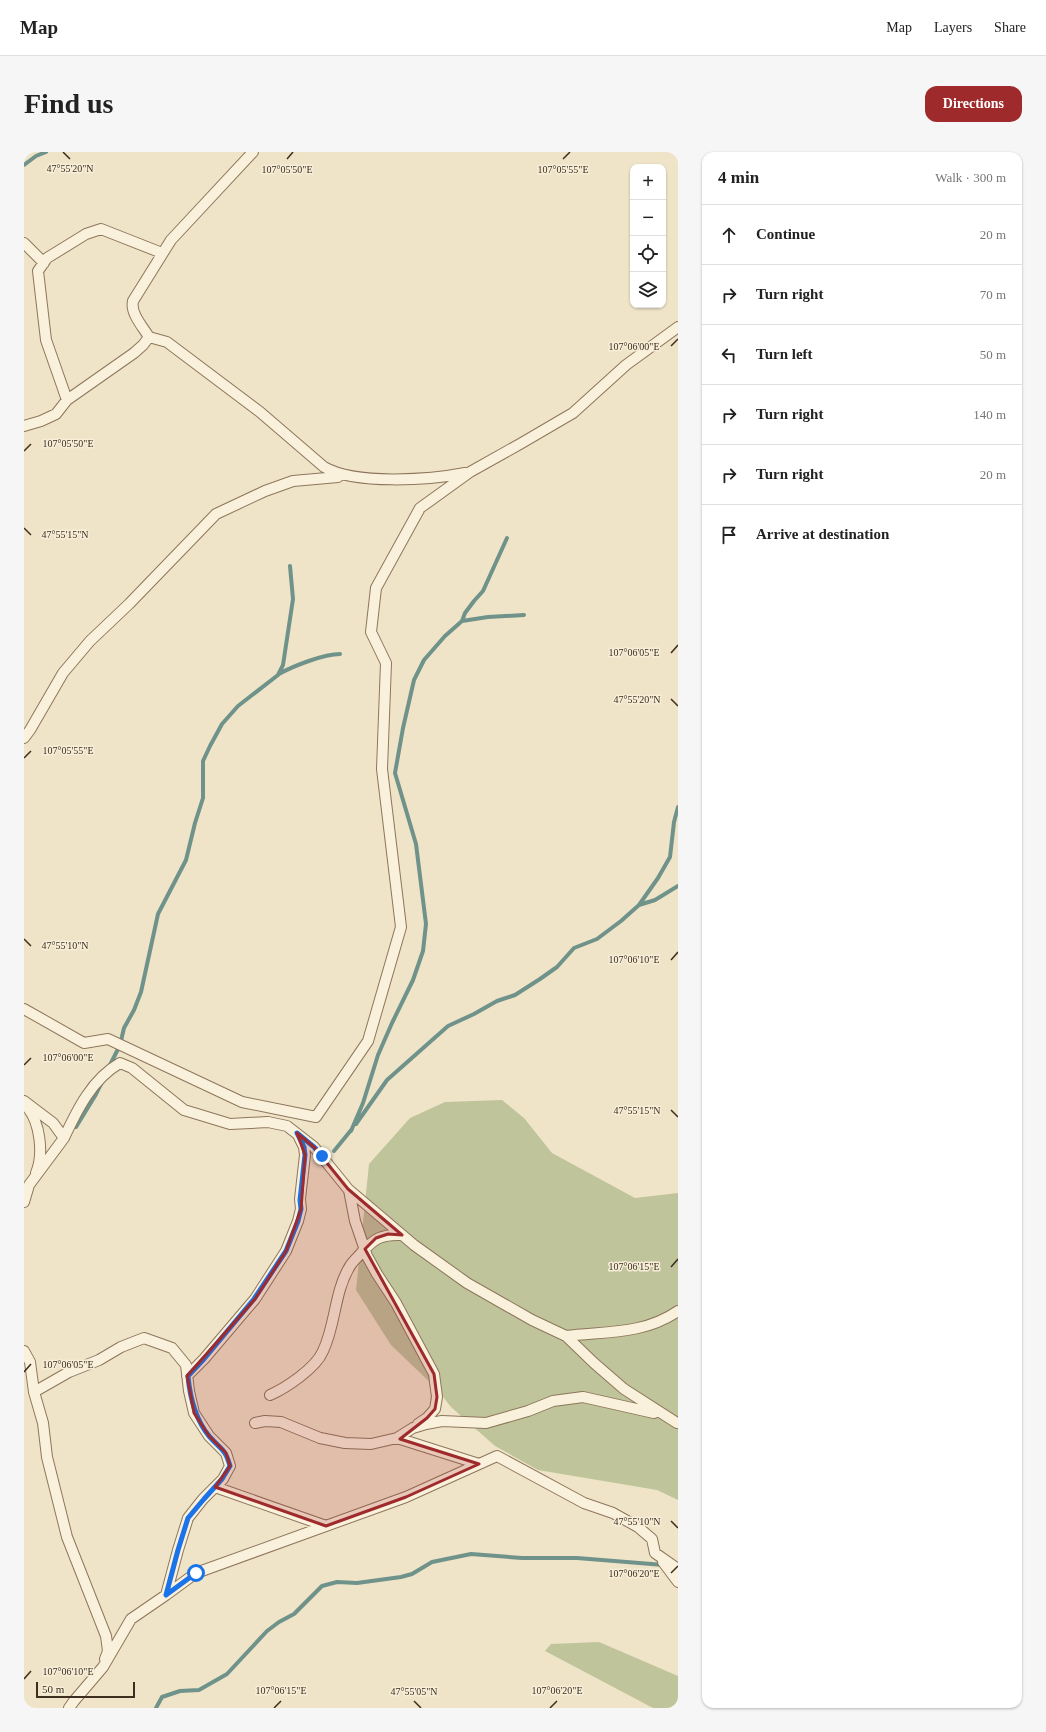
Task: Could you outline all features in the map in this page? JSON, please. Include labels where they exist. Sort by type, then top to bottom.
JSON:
[{"type":"street","points":[[253,152],[224,185],[179,230],[162,253],[132,306],[148,337],[167,342],[260,412],[333,473],[385,480],[424,478],[470,472]]},
{"type":"street","points":[[67,400],[46,340],[38,271],[47,258],[86,234],[101,229],[162,253]]},
{"type":"street","points":[[24,243],[44,263]]},
{"type":"street","points":[[24,1009],[84,1042],[108,1039],[242,1102],[316,1117],[368,1041],[401,927],[382,769],[386,663],[371,632],[376,588],[420,508],[455,481],[573,412],[626,365],[678,327]]},
{"type":"street","points":[[24,426],[41,422],[56,414],[67,400],[143,345],[148,337]]},
{"type":"street","points":[[24,738],[63,673],[85,647],[216,514],[258,494],[293,481],[328,476],[366,477]]},
{"type":"street","points":[[30,1185],[64,1138],[73,1118],[101,1076],[120,1063],[132,1068],[184,1110],[230,1124],[268,1122],[287,1126],[314,1147],[350,1190],[402,1235],[467,1283],[532,1320],[566,1336],[585,1355],[624,1389],[678,1423]]},
{"type":"street","points":[[24,1102],[53,1123],[64,1138]]},
{"type":"street","points":[[24,1102],[34,1117],[39,1134],[37,1171],[24,1202]]},
{"type":"street","points":[[188,1376],[254,1299],[286,1251],[298,1221],[301,1209],[300,1200],[305,1155],[304,1147],[297,1133]]},
{"type":"street","points":[[255,1423],[265,1421],[281,1422],[320,1438],[345,1443],[371,1444],[397,1438],[414,1428],[427,1418],[435,1409],[437,1396],[434,1374],[396,1303],[376,1274],[355,1221],[350,1190]]},
{"type":"street","points":[[270,1395],[284,1389],[305,1372],[323,1353],[333,1324],[344,1280],[350,1266],[376,1238],[388,1234],[402,1235]]},
{"type":"street","points":[[566,1336],[620,1332],[657,1322],[678,1311]]},
{"type":"street","points":[[34,1392],[69,1372],[98,1360],[121,1347],[144,1338],[172,1348],[186,1365],[189,1391],[194,1413],[208,1436],[226,1453],[230,1466],[222,1479],[188,1518],[166,1595]]},
{"type":"street","points":[[24,1351],[30,1362],[34,1392],[43,1423],[47,1457],[67,1537],[106,1636],[108,1651],[103,1667]]},
{"type":"street","points":[[414,1428],[442,1421],[486,1423],[528,1412],[553,1401],[583,1397],[653,1412],[678,1423]]},
{"type":"street","points":[[397,1438],[480,1464]]},
{"type":"street","points":[[69,1708],[103,1667],[132,1619],[196,1573],[406,1497],[497,1456],[584,1503],[613,1513],[638,1527],[652,1539],[655,1553],[678,1582]]},
{"type":"street","points":[[215,1487],[326,1526]]},
{"type":"street","points":[[655,1553],[678,1569]]},
{"type":"street","points":[[663,1562],[678,1574]]},
{"type":"highlighted area","points":[[297,1133],[314,1147],[348,1189],[402,1235],[388,1234],[376,1238],[365,1249],[367,1256],[434,1374],[437,1397],[435,1409],[427,1418],[400,1439],[479,1464],[406,1497],[326,1526],[215,1487],[230,1466],[226,1453],[209,1436],[194,1413],[187,1376],[255,1299],[286,1251],[301,1209],[305,1155]]},
{"type":"green space","points":[[502,1100],[524,1118],[552,1153],[635,1198],[678,1193],[678,1500],[657,1490],[538,1470],[495,1446],[451,1407],[436,1388],[391,1345],[356,1290],[369,1164],[410,1118],[445,1102]]},
{"type":"green space","points":[[599,1642],[678,1676],[678,1708],[653,1708],[545,1651],[551,1644]]},
{"type":"waterway","points":[[24,165],[36,156],[46,152]]},
{"type":"waterway","points":[[351,1131],[363,1103],[378,1055],[413,980],[423,951],[426,924],[416,844],[395,773],[414,680],[424,660],[445,636],[462,621],[465,613],[483,591],[507,538]]},
{"type":"waterway","points":[[108,1069],[120,1045],[124,1028],[134,1010],[141,992],[158,914],[186,860],[203,798],[203,761],[222,724],[238,706],[278,675],[283,665],[293,599],[290,566]]},
{"type":"waterway","points":[[462,621],[488,617],[524,615]]},
{"type":"waterway","points":[[279,674],[309,661],[340,654]]},
{"type":"waterway","points":[[356,1124],[387,1080],[448,1026],[497,1001],[515,995],[557,967],[574,948],[597,939],[639,905],[658,878],[670,857],[674,822],[678,807]]},
{"type":"waterway","points":[[639,905],[655,900],[678,886]]},
{"type":"waterway","points":[[76,1127],[102,1082]]},
{"type":"waterway","points":[[334,1151],[352,1129]]},
{"type":"waterway","points":[[156,1708],[162,1697],[180,1691],[199,1690],[227,1674],[267,1631],[279,1622],[294,1614],[322,1586],[337,1582],[357,1583],[401,1577],[412,1574],[432,1562],[471,1554],[522,1558],[577,1558],[664,1565]]},
{"type":"route","points":[[196,1573],[166,1595],[188,1518],[222,1479],[230,1466],[226,1453],[208,1436],[194,1413],[189,1391],[188,1376],[254,1299],[286,1251],[298,1221],[301,1209],[300,1200],[305,1155],[304,1147],[297,1133],[314,1147],[322,1156]]}]
